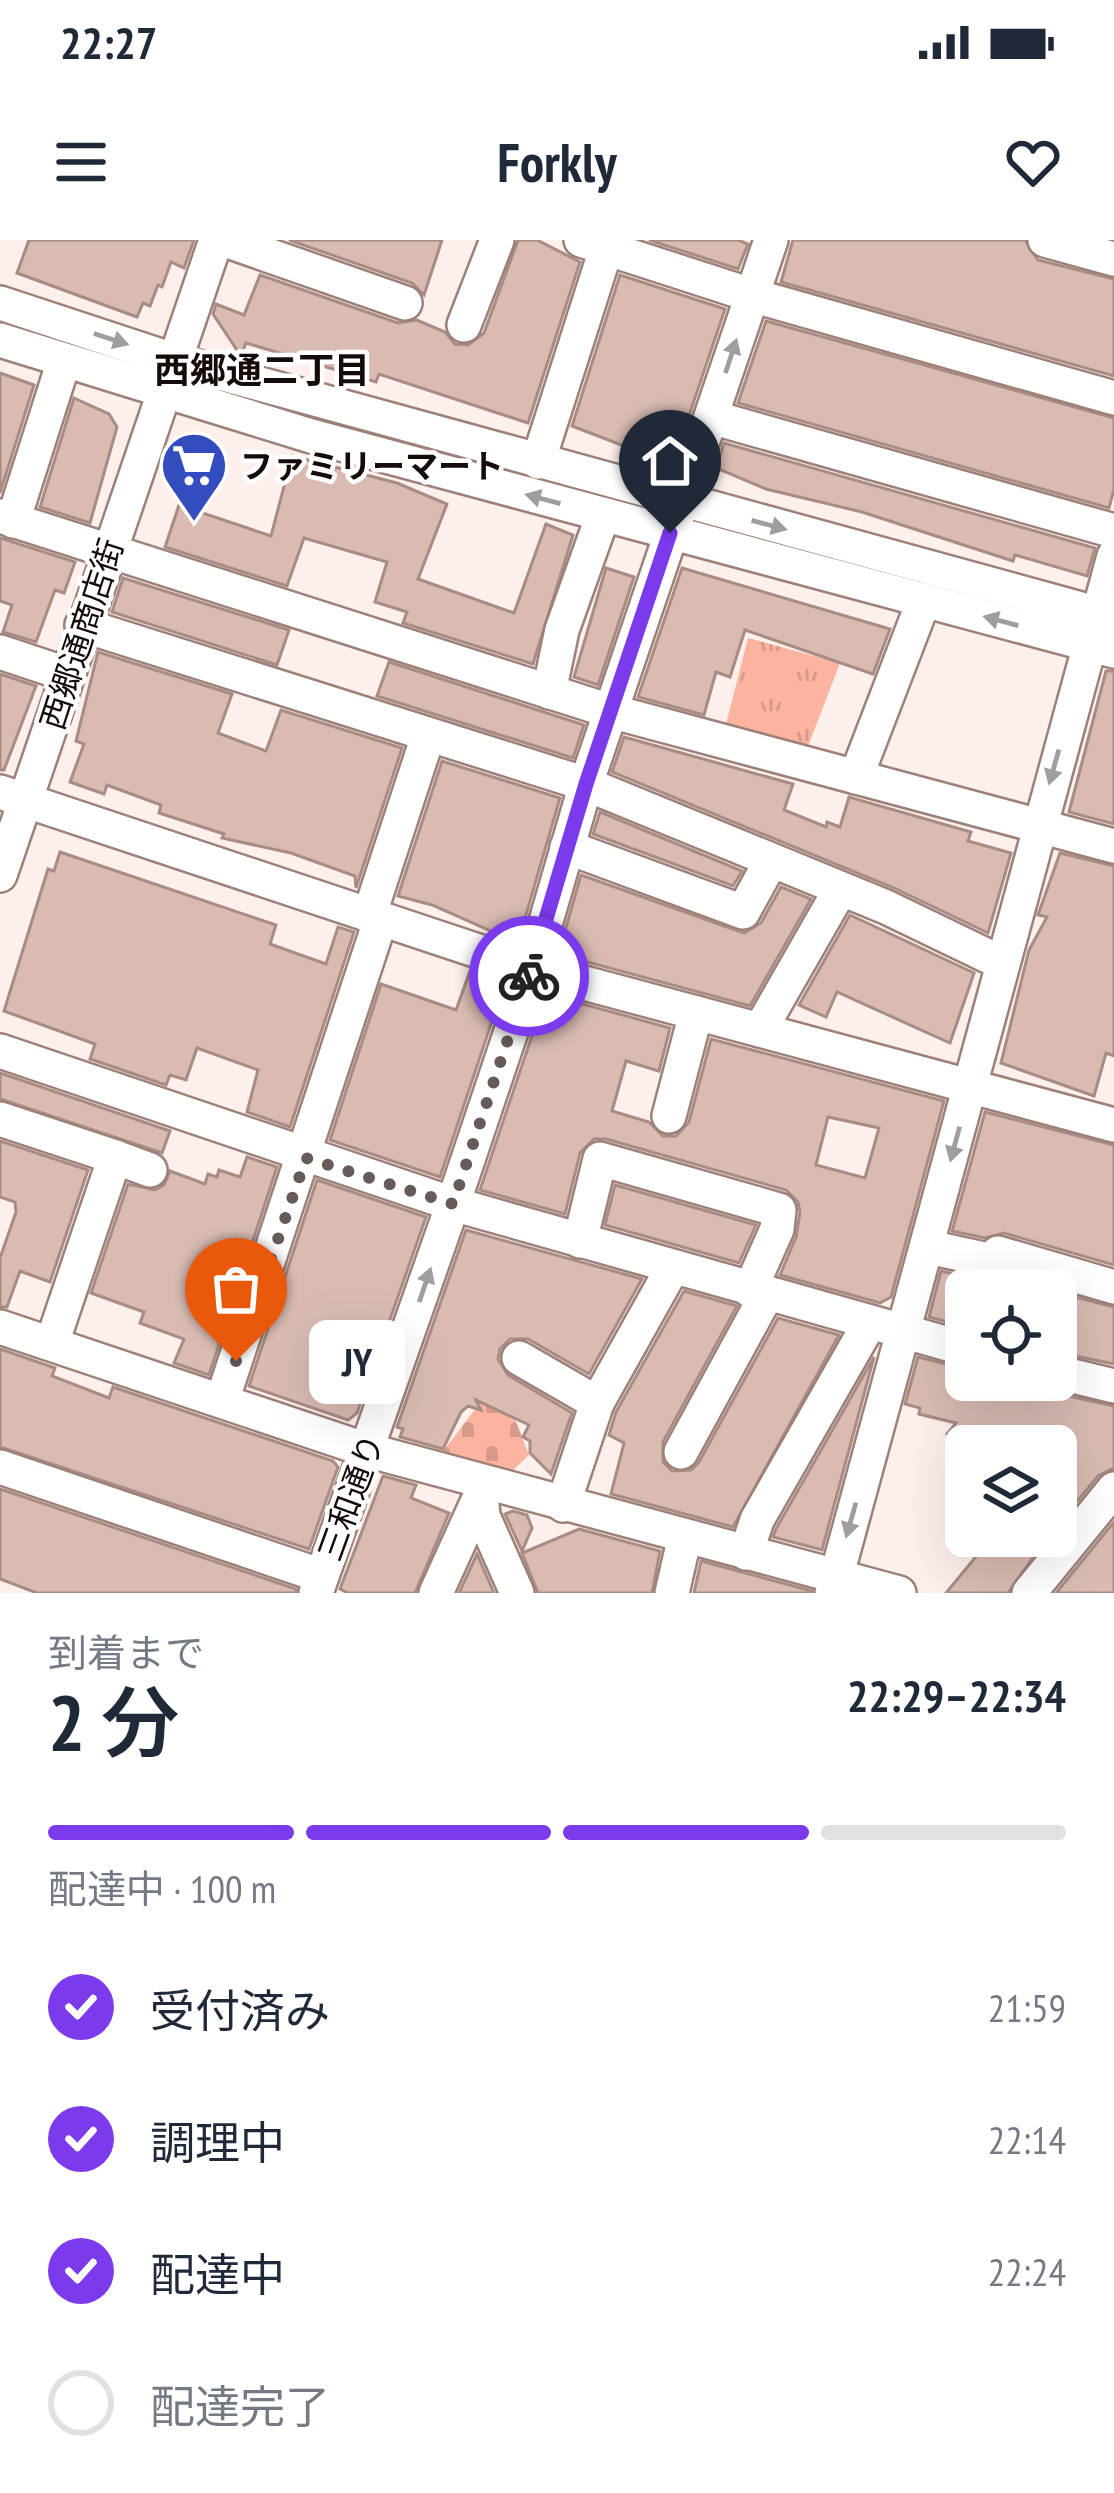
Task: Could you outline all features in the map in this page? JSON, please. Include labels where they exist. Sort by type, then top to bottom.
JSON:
[{"type":"street","points":[[220,240],[405,303]]},
{"type":"street","name":"西郷通商店街","points":[[0,875],[14,796],[65,674],[220,240]]},
{"type":"street","points":[[464,325],[496,240]]},
{"type":"street","name":"三和通り","points":[[323,1587],[532,969],[610,710],[770,240]]},
{"type":"street","points":[[1045,240],[1114,259]]},
{"type":"street","points":[[538,461],[599,243],[751,295],[1114,398]]},
{"type":"street","points":[[0,303],[176,361],[538,461],[676,518],[924,600],[1103,632]]},
{"type":"street","points":[[0,340],[162,392],[603,515],[676,518],[1103,632]]},
{"type":"street","points":[[64,361],[6,518],[549,692],[1114,846]]},
{"type":"street","points":[[711,417],[1114,531]]},
{"type":"street","points":[[549,692],[562,630],[603,515]]},
{"type":"street","points":[[833,1585],[928,1246],[1037,827],[1103,632],[1114,556]]},
{"type":"street","points":[[856,778],[924,600]]},
{"type":"street","points":[[82,625],[586,784],[1002,963]]},
{"type":"street","points":[[0,652],[65,674]]},
{"type":"street","points":[[222,1402],[306,1158],[428,736]]},
{"type":"street","points":[[14,796],[532,969],[971,1086],[1110,1115]]},
{"type":"street","points":[[567,847],[743,912],[771,861]]},
{"type":"street","points":[[760,1030],[840,890]]},
{"type":"street","points":[[670,1116],[696,1013]]},
{"type":"street","points":[[0,1051],[453,1204],[945,1344]]},
{"type":"street","points":[[0,1119],[150,1170]]},
{"type":"street","points":[[52,1343],[115,1157]]},
{"type":"street","points":[[580,1240],[600,1159],[779,1210],[758,1292],[681,1452]]},
{"type":"street","points":[[928,1246],[993,1262],[998,1253],[1017,1269]]},
{"type":"street","points":[[563,1505],[597,1402],[673,1267]]},
{"type":"street","points":[[1077,1282],[1114,1287]]},
{"type":"street","points":[[746,1553],[757,1520],[868,1324]]},
{"type":"street","points":[[0,1327],[480,1488],[746,1553],[833,1585],[899,1593]]},
{"type":"street","points":[[519,1358],[597,1402]]},
{"type":"street","points":[[1077,1377],[1114,1386]]},
{"type":"street","points":[[0,1467],[323,1587]]},
{"type":"street","points":[[436,1593],[480,1488]]},
{"type":"street","points":[[480,1488],[483,1516],[517,1593]]},
{"type":"street","points":[[1029,1593],[1114,1489]]},
{"type":"street","points":[[672,1593],[685,1537]]},
{"type":"green space","points":[[748,638],[840,663],[805,754],[724,732]]},
{"type":"green space","points":[[495,1383],[502,1386],[529,1455],[508,1475],[441,1454]]},
{"type":"building","points":[[29,240],[194,240],[184,268],[171,262],[162,287],[158,285],[150,306],[143,303],[137,317],[17,273]]},
{"type":"building","points":[[289,240],[442,240],[424,295],[412,283]]},
{"type":"building","points":[[518,240],[537,240],[580,262],[528,423],[379,374],[376,382],[246,343],[241,356],[213,314],[216,304],[244,315],[260,275],[398,323],[417,320],[445,332],[455,344],[468,345],[484,333]]},
{"type":"building","points":[[649,240],[738,240],[748,244],[738,269]]},
{"type":"building","points":[[793,240],[1025,240],[1038,260],[1114,279],[1114,376],[781,282]]},
{"type":"building","points":[[620,275],[725,309],[678,448],[669,445],[663,461],[572,426]]},
{"type":"building","points":[[766,321],[1114,418],[1114,489],[1109,508],[738,403]]},
{"type":"building","points":[[0,373],[34,385],[0,493]]},
{"type":"building","points":[[74,398],[109,414],[117,427],[90,523],[40,507]]},
{"type":"building","points":[[724,443],[1095,548],[1087,576],[1015,555],[1013,561],[862,512],[766,489],[716,468]]},
{"type":"building","points":[[292,456],[397,483],[447,504],[418,579],[514,613],[546,524],[573,535],[533,664],[403,623],[407,612],[375,602],[387,562],[304,538],[287,586],[165,547],[179,505],[271,536]]},
{"type":"building","points":[[0,538],[75,562],[64,593],[55,590],[36,642],[3,632],[12,605],[0,601]]},
{"type":"building","points":[[606,568],[634,577],[598,685],[574,677]]},
{"type":"building","points":[[682,568],[890,629],[873,674],[745,630],[730,677],[716,672],[704,715],[638,697]]},
{"type":"building","points":[[123,578],[289,630],[277,665],[112,612]]},
{"type":"building","points":[[98,652],[232,694],[218,733],[266,751],[281,710],[402,748],[356,888],[355,876],[291,853],[222,838],[224,834],[159,813],[161,805],[107,785],[104,794],[70,782],[84,744],[76,741]]},
{"type":"building","points":[[389,662],[584,725],[573,758],[377,696]]},
{"type":"building","points":[[1106,671],[1114,671],[1114,824],[1069,812]]},
{"type":"building","points":[[0,674],[36,686],[4,770],[0,770]]},
{"type":"building","points":[[624,737],[793,784],[784,810],[826,827],[827,822],[840,827],[849,797],[971,832],[968,841],[1011,853],[988,933],[894,888],[612,772]]},
{"type":"building","points":[[442,761],[560,798],[521,932],[509,939],[432,905],[398,896]]},
{"type":"building","points":[[600,812],[742,871],[733,886],[593,834]]},
{"type":"building","points":[[60,852],[276,925],[270,944],[326,964],[338,927],[354,932],[290,1127],[247,1112],[258,1070],[197,1048],[186,1080],[170,1075],[166,1085],[90,1059],[95,1044],[4,1011],[48,869],[54,871]]},
{"type":"building","points":[[1060,853],[1114,866],[1114,1056],[1106,1053],[1094,1096],[1001,1063],[1029,950],[1047,917],[1038,915]]},
{"type":"building","points":[[581,875],[744,933],[761,923],[781,887],[811,899],[750,1006],[565,956],[560,948]]},
{"type":"building","points":[[850,915],[974,973],[950,1043],[837,992],[826,1017],[799,1005]]},
{"type":"building","points":[[470,971],[505,982],[440,1177],[330,1140],[381,984],[456,1010]]},
{"type":"building","points":[[546,994],[670,1028],[659,1071],[626,1061],[612,1111],[649,1122],[663,1136],[676,1136],[689,1122],[711,1039],[944,1101],[891,1297],[880,1303],[780,1275],[796,1237],[800,1212],[798,1202],[786,1190],[606,1139],[594,1139],[580,1153],[565,1214],[480,1190]],"holes":[[[828,1117],[879,1128],[865,1178],[816,1165]]]},
{"type":"building","points":[[0,1073],[170,1131],[162,1153],[0,1099]]},
{"type":"building","points":[[985,1112],[1114,1145],[1114,1265],[1004,1233],[985,1238],[952,1231]]},
{"type":"building","points":[[0,1141],[88,1170],[50,1282],[20,1271],[7,1307],[0,1307],[0,1258],[16,1212],[15,1202],[0,1197]]},
{"type":"building","points":[[247,1157],[277,1167],[209,1375],[174,1363],[184,1339],[140,1323],[144,1312],[91,1293],[128,1184],[155,1190],[164,1185],[170,1171],[205,1184],[208,1174],[217,1177],[219,1170],[240,1177]]},
{"type":"building","points":[[317,1180],[426,1217],[357,1413],[348,1420],[249,1386]]},
{"type":"building","points":[[615,1185],[756,1225],[739,1263],[605,1225]]},
{"type":"building","points":[[466,1230],[642,1279],[589,1374],[528,1339],[510,1339],[500,1349],[498,1359],[508,1375],[572,1413],[551,1474],[530,1453],[530,1441],[523,1437],[529,1425],[476,1400],[481,1410],[468,1406],[461,1412],[443,1449],[400,1437],[403,1429],[397,1427]]},
{"type":"building","points":[[941,1271],[945,1272],[945,1321],[929,1317]]},
{"type":"building","points":[[684,1291],[737,1306],[663,1442],[663,1462],[672,1471],[691,1470],[699,1462],[778,1318],[839,1335],[733,1527],[611,1494],[624,1443],[609,1435],[616,1412]]},
{"type":"building","points":[[1077,1297],[1114,1307],[1114,1364],[1077,1356]]},
{"type":"building","points":[[0,1349],[55,1368],[52,1376],[109,1398],[113,1387],[333,1461],[338,1467],[309,1549],[0,1447]]},
{"type":"building","points":[[874,1357],[822,1550],[773,1537],[776,1529]]},
{"type":"building","points":[[918,1357],[945,1364],[945,1401],[1077,1398],[1114,1406],[1114,1468],[1098,1476],[1077,1502],[1077,1425],[954,1425],[919,1414],[920,1408],[905,1404]]},
{"type":"building","points":[[383,1476],[416,1485],[411,1498],[449,1513],[415,1593],[348,1593],[340,1589]]},
{"type":"building","points":[[0,1489],[296,1589],[296,1593],[37,1593],[0,1579]]},
{"type":"building","points":[[505,1514],[527,1515],[532,1528],[522,1551]]},
{"type":"building","points":[[1114,1522],[1114,1593],[1056,1593]]},
{"type":"building","points":[[579,1529],[660,1551],[652,1593],[538,1593],[522,1553]]},
{"type":"building","points":[[477,1554],[494,1593],[459,1593]]},
{"type":"building","points":[[976,1557],[1033,1557],[1008,1593],[946,1593]]},
{"type":"building","points":[[701,1561],[812,1591],[812,1593],[694,1593]]},
{"type":"way so far","points":[[236,1361],[306,1158],[453,1204],[529,976]]},
{"type":"place","name":"ファミリーマート","points":[[194,524]]},
{"type":"place","name":"JY","points":[[236,1361]]},
{"type":"district","name":"西郷通二丁目","points":[[262,369]]},
{"type":"route","points":[[529,976],[586,784],[670,533]]}]
